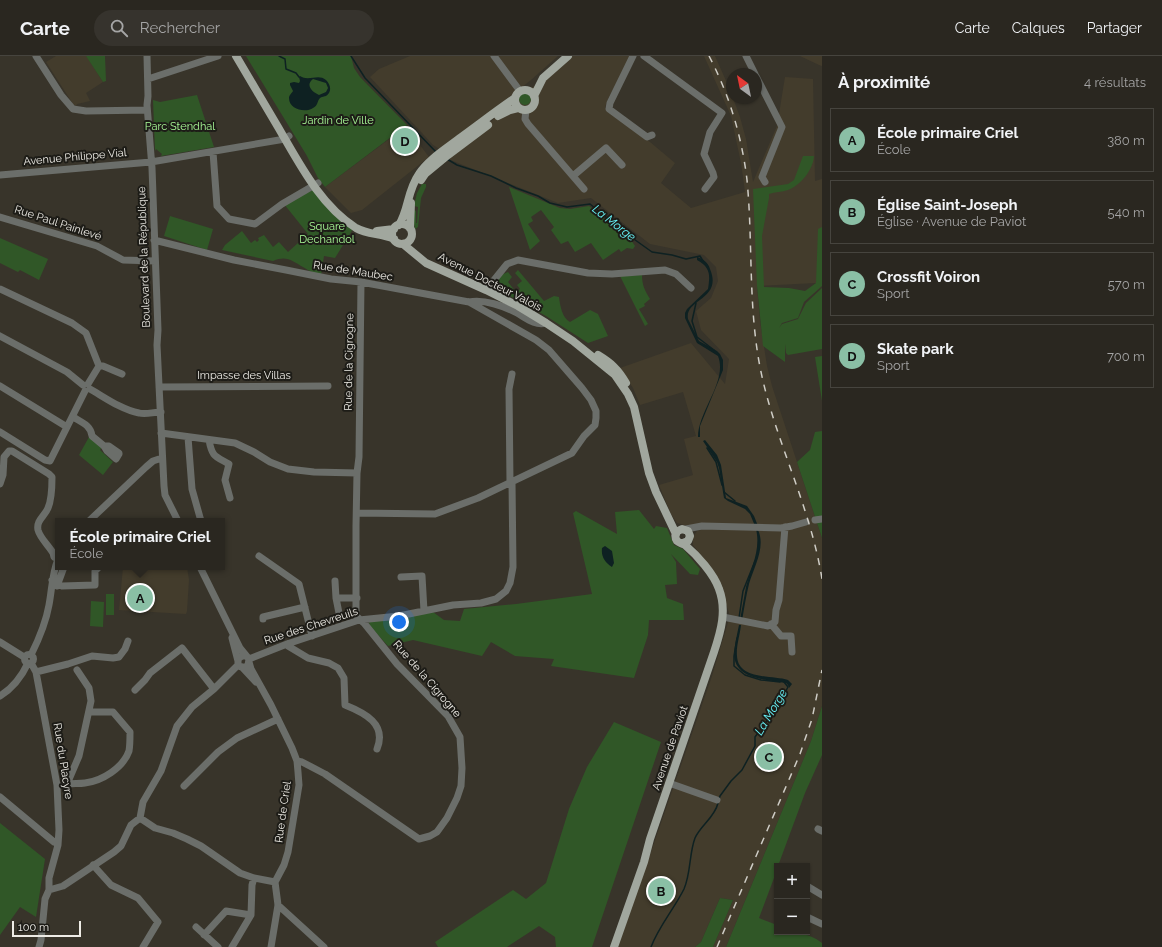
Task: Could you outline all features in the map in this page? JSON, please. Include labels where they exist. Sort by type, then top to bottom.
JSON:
[{"type":"main road","points":[[236,56],[332,207],[354,227],[367,233],[394,239],[396,242],[403,244],[408,242],[411,238]]},
{"type":"main road","points":[[241,56],[287,138]]},
{"type":"main road","points":[[394,239],[392,236],[404,217],[408,195],[419,174],[520,93],[530,88],[543,71],[562,56]]},
{"type":"main road","points":[[417,256],[411,238],[410,228],[412,197],[425,174],[442,156],[502,113],[530,109],[534,106],[534,96],[543,78],[568,56]]},
{"type":"main road","points":[[520,93],[533,93],[534,96]]},
{"type":"main road","points":[[520,93],[515,103],[522,109]]},
{"type":"main road","points":[[316,184],[338,207],[364,228],[371,231],[384,231],[403,225],[410,228]]},
{"type":"main road","name":"Avenue Docteur Valois","points":[[403,244],[426,263],[518,306],[573,341],[591,350],[609,362],[620,372],[633,392],[638,406],[645,439],[645,452],[656,492],[666,515],[684,535]]},
{"type":"main road","name":"Avenue de Paviot","points":[[614,947],[644,862],[650,839],[720,633],[723,617],[719,589],[705,566],[698,559],[692,546],[684,535]]},
{"type":"street","points":[[36,56],[61,95],[73,109],[86,111],[147,110]]},
{"type":"street","name":"Boulevard de la République","points":[[147,56],[147,110],[151,162],[162,458]]},
{"type":"street","points":[[148,79],[218,56]]},
{"type":"street","points":[[494,56],[520,93]]},
{"type":"street","points":[[633,56],[610,103],[609,109],[647,137],[652,135]]},
{"type":"street","points":[[644,56],[722,112],[710,132],[704,154],[714,177],[705,189]]},
{"type":"street","points":[[746,56],[752,68]]},
{"type":"street","points":[[762,87],[782,127],[762,177],[765,182]]},
{"type":"street","points":[[522,109],[528,124],[584,189]]},
{"type":"street","name":"Avenue Philippe Vial","points":[[0,175],[151,162],[287,138]]},
{"type":"street","points":[[573,176],[606,148],[622,165]]},
{"type":"street","points":[[213,152],[217,206],[228,219],[255,224],[282,204],[316,184]]},
{"type":"street","name":"Rue Paul Painlevé","points":[[0,217],[97,246],[123,260],[155,261]]},
{"type":"street","name":"Rue de Maubec","points":[[154,240],[242,262],[331,279],[361,282],[469,302],[473,301],[488,303],[502,307],[537,324],[541,325],[546,323]]},
{"type":"street","points":[[486,290],[507,264],[518,260],[588,273],[612,274],[665,270],[676,274],[691,288]]},
{"type":"street","name":"Rue de la Cigrogne","points":[[297,761],[325,774],[420,839],[437,832],[447,818],[461,786],[462,768],[460,737],[448,716],[397,664],[364,623],[356,616],[356,526],[357,473],[359,457],[361,282]]},
{"type":"street","points":[[0,289],[72,323],[86,333],[99,366]]},
{"type":"street","points":[[357,513],[440,513],[511,483],[572,453],[584,436],[595,425],[596,411],[591,400],[549,350],[536,340],[469,302]]},
{"type":"street","points":[[0,336],[62,369],[86,387],[117,404],[139,414],[161,412]]},
{"type":"street","points":[[99,366],[103,366],[122,374]]},
{"type":"street","points":[[0,432],[48,462],[50,461],[73,417],[86,387],[99,366]]},
{"type":"street","name":"Rue des Chevreuils","points":[[248,659],[287,644],[359,620],[399,616],[453,605],[482,603],[496,598],[506,591],[510,582],[513,567],[509,389],[512,374]]},
{"type":"street","points":[[0,386],[67,427]]},
{"type":"street","name":"Impasse des Villas","points":[[159,387],[328,386]]},
{"type":"street","points":[[73,417],[88,425],[92,432],[92,436],[104,446]]},
{"type":"street","points":[[161,433],[234,443],[254,452],[270,462],[288,469],[314,472],[357,473]]},
{"type":"street","points":[[188,437],[192,489],[200,518]]},
{"type":"street","points":[[209,440],[213,455],[229,464],[225,480],[230,498]]},
{"type":"street","points":[[0,484],[3,475],[4,457],[9,451],[12,451],[52,477],[50,504],[46,514],[38,522],[38,531],[54,553],[55,558]]},
{"type":"street","points":[[92,518],[146,467],[153,461],[162,458],[165,495],[176,518]]},
{"type":"street","points":[[684,535],[697,527],[702,526],[757,528],[785,527],[806,522]]},
{"type":"street","points":[[723,617],[768,626],[775,622],[779,600],[785,527]]},
{"type":"street","points":[[259,556],[299,584],[312,636]]},
{"type":"street","points":[[56,581],[57,570]]},
{"type":"street","points":[[0,696],[10,690],[19,680],[29,660],[45,622],[51,591],[62,570]]},
{"type":"street","points":[[56,581],[62,586],[95,585],[96,570]]},
{"type":"street","name":"Rue de Criel","points":[[201,570],[231,630],[248,659],[250,669],[278,719],[297,761],[299,785],[288,852],[284,865],[275,882]]},
{"type":"street","points":[[400,577],[422,576],[424,611]]},
{"type":"street","points":[[335,581],[339,613]]},
{"type":"street","points":[[336,598],[357,598]]},
{"type":"street","points":[[263,619],[263,617],[305,607]]},
{"type":"street","points":[[771,624],[781,636],[791,636],[792,652]]},
{"type":"street","name":"Rue de Criel","points":[[231,630],[239,664],[260,685]]},
{"type":"street","points":[[36,672],[92,656],[118,657],[126,649],[128,640]]},
{"type":"street","points":[[0,642],[29,660]]},
{"type":"street","points":[[287,644],[308,658],[329,663],[338,668],[344,678],[345,705],[360,711],[374,722],[380,733],[377,749]]},
{"type":"street","points":[[135,690],[150,673],[182,648],[214,689]]},
{"type":"street","points":[[49,890],[63,886],[122,846],[131,825],[140,818],[143,802],[161,770],[177,726],[192,707],[214,689],[239,664],[240,656],[248,659],[247,667],[239,664]]},
{"type":"street","name":"Rue du Placyre","points":[[29,660],[36,672],[57,785],[59,830],[58,843],[49,878],[49,890],[45,899],[39,947]]},
{"type":"street","points":[[67,784],[79,756],[91,700],[89,688],[78,670]]},
{"type":"street","points":[[57,785],[86,783],[96,780],[114,771],[124,762],[129,750],[130,732],[113,712],[89,712]]},
{"type":"street","points":[[184,786],[218,752],[237,738],[278,719]]},
{"type":"street","points":[[669,784],[717,800]]},
{"type":"street","points":[[0,797],[54,842],[58,843]]},
{"type":"street","points":[[140,818],[155,828],[173,833],[201,846],[240,873],[254,878],[275,882],[278,905],[271,947]]},
{"type":"street","points":[[93,865],[111,885],[138,898],[158,922],[143,947]]},
{"type":"street","points":[[232,947],[251,915],[252,885],[254,878]]},
{"type":"street","points":[[810,888],[822,895]]},
{"type":"street","points":[[278,905],[324,947]]},
{"type":"street","points":[[204,935],[226,911],[251,915]]},
{"type":"street","points":[[810,918],[822,924]]},
{"type":"street","points":[[196,927],[218,947]]},
{"type":"shaded area","points":[[56,56],[86,56],[88,58],[103,82],[86,93],[90,101],[77,104],[76,106],[73,104],[46,62]]},
{"type":"shaded area","points":[[410,56],[558,56],[531,80],[441,150],[433,145],[370,77],[379,69]]},
{"type":"shaded area","points":[[573,56],[630,56],[607,101],[605,108],[675,163],[661,183],[691,208],[745,192],[741,163],[731,116],[704,56],[715,56],[726,81],[726,104],[735,104],[746,139],[753,182],[777,126],[785,77],[813,79],[815,181],[822,179],[822,271],[816,283],[757,286],[760,321],[767,366],[772,386],[822,538],[822,706],[811,741],[726,947],[713,947],[733,900],[720,898],[701,942],[695,947],[618,947],[712,676],[730,616],[719,582],[712,569],[693,545],[693,537],[697,531],[701,530],[677,523],[671,514],[659,485],[693,475],[684,439],[696,436],[683,392],[640,405],[633,388],[620,368],[691,343],[725,384],[729,359],[701,330],[696,311],[711,298],[718,281],[716,267],[704,255],[650,244],[591,198],[558,203],[448,159],[511,104]]},
{"type":"shaded area","points":[[800,56],[822,56],[822,66],[819,65]]},
{"type":"shaded area","points":[[392,137],[407,155],[420,145],[429,157],[362,210],[351,213],[325,187]]},
{"type":"shaded area","points":[[123,570],[187,570],[189,580],[186,614],[119,610]]},
{"type":"green space","points":[[86,56],[105,56],[106,81],[103,82]]},
{"type":"green space","name":"Jardin de Ville","points":[[246,56],[351,56],[354,68],[360,77],[407,125],[325,187],[318,178],[307,156]]},
{"type":"green space","points":[[525,93],[529,95],[531,99],[529,103],[525,105],[521,103],[519,99],[521,95]]},
{"type":"green space","name":"Parc Stendhal","points":[[197,95],[214,147],[161,156],[162,154],[156,149],[155,151],[153,100],[160,102]]},
{"type":"green space","points":[[403,129],[419,145],[407,155],[392,137]]},
{"type":"green space","points":[[803,156],[814,156],[809,172],[802,181],[788,190],[769,194],[762,236],[764,287],[789,288],[805,291],[816,283],[818,229],[822,227],[822,286],[804,302],[798,318],[782,323],[779,328],[782,324],[798,319],[806,303],[822,288],[822,349],[788,355],[786,353],[785,344],[785,362],[763,346],[757,286],[753,189],[788,184],[794,180]]},
{"type":"green space","points":[[422,184],[426,184],[426,187],[421,198],[418,227],[415,229],[414,210],[416,211],[417,223],[418,207],[414,206],[417,193]]},
{"type":"green space","points":[[509,187],[560,208],[570,209],[589,206],[631,240],[635,246],[633,249],[627,248],[621,252],[619,249],[603,260],[591,243],[575,252],[568,241],[561,244],[551,230],[554,227],[541,210],[531,217],[533,221],[528,224],[540,241],[530,250]]},
{"type":"green space","name":"Square Dechandol","points":[[315,189],[353,229],[335,258],[324,256],[321,276],[286,259],[278,259],[273,261],[222,250],[225,245],[242,231],[251,243],[255,240],[257,242],[259,240],[258,238],[264,235],[273,247],[279,242],[288,252],[308,234],[284,204]]},
{"type":"green space","points":[[170,216],[213,229],[207,250],[164,236]]},
{"type":"green space","points":[[0,238],[48,259],[39,280],[20,270],[18,272],[0,263]]},
{"type":"green space","points":[[518,270],[544,301],[554,296],[559,297],[563,314],[570,322],[590,310],[598,314],[608,336],[588,343],[546,316],[492,286],[501,275],[508,272],[512,277],[508,282],[516,292],[520,289],[517,285],[522,281],[515,273]]},
{"type":"green space","points":[[642,275],[644,288],[650,299],[644,304],[645,306],[639,309],[648,324],[645,326],[620,276]]},
{"type":"green space","points":[[822,356],[822,401],[815,357]]},
{"type":"green space","points":[[822,431],[822,538],[797,462],[810,450],[815,432]]},
{"type":"green space","points":[[89,437],[102,447],[100,450],[113,462],[103,475],[79,455]]},
{"type":"green space","points":[[639,510],[654,529],[656,526],[667,528],[674,545],[683,549],[700,569],[698,575],[690,574],[671,554],[676,562],[677,584],[665,585],[667,598],[683,604],[684,620],[649,620],[648,635],[634,678],[551,666],[554,659],[515,656],[491,642],[482,656],[413,640],[388,646],[370,626],[369,622],[433,612],[444,620],[460,621],[464,609],[592,594],[573,513],[576,511],[617,534],[615,512]]},
{"type":"green space","points":[[106,594],[114,594],[114,615],[106,615]]},
{"type":"green space","points":[[91,601],[104,602],[103,627],[90,626]]},
{"type":"green space","points":[[822,706],[822,755],[805,793],[779,863],[774,863],[774,878],[759,918],[774,924],[774,935],[806,935],[817,939],[822,943],[822,947],[726,947],[811,741]]},
{"type":"green space","points":[[614,722],[661,742],[592,947],[556,947],[555,937],[539,926],[507,947],[438,947],[435,942],[513,890],[526,899],[546,883],[569,809],[587,767]]},
{"type":"green space","points":[[0,823],[45,859],[36,917],[20,907],[0,935]]},
{"type":"green space","points":[[720,898],[733,900],[713,947],[695,947],[701,942]]},
{"type":"water","points":[[299,77],[320,77],[328,82],[330,90],[328,94],[320,98],[315,107],[302,110],[295,108],[290,102],[289,97],[293,91],[290,83],[299,83]],"holes":[[[313,79],[326,83],[328,88],[326,92],[319,95],[310,88],[310,84]]]},
{"type":"water","points":[[697,257],[708,264],[713,279],[708,293],[688,312],[688,319],[699,341],[717,351],[723,360],[723,370],[700,426],[700,437],[698,437],[699,427],[716,386],[720,366],[718,356],[697,343],[685,318],[687,309],[708,289],[709,276],[707,269],[697,260]]},
{"type":"water","points":[[705,440],[717,455],[721,465],[726,498],[747,506],[754,516],[758,526],[755,526],[750,514],[745,509],[724,498],[719,468],[717,462],[703,441]]},
{"type":"water","points":[[756,529],[758,530],[760,537],[760,550],[749,584],[742,621],[740,620],[746,587],[755,558],[757,544]]},
{"type":"water","points":[[605,546],[612,551],[614,563],[612,567],[603,557],[602,548]]},
{"type":"water","points":[[739,625],[741,625],[737,656],[739,664],[749,673],[788,680],[792,684],[789,688],[786,683],[752,677],[739,669],[735,662],[734,653]]},
{"type":"waterway","points":[[279,56],[285,59],[286,69],[296,73],[299,77]]},
{"type":"waterway","name":"La Morge","points":[[351,56],[365,78],[436,152]]},
{"type":"waterway","name":"La Morge","points":[[447,159],[457,165],[491,176],[516,188],[538,196],[550,203],[567,207],[590,204],[624,232],[652,252],[686,259],[700,256],[703,261]]},
{"type":"waterway","name":"La Morge","points":[[696,303],[692,321],[697,337],[714,350]]},
{"type":"waterway","name":"La Morge","points":[[707,448],[716,462],[722,485]]},
{"type":"waterway","name":"La Morge","points":[[724,492],[735,501]]},
{"type":"waterway","name":"La Morge","points":[[739,618],[743,591],[755,561]]},
{"type":"waterway","name":"La Morge","points":[[737,638],[734,666],[745,675],[761,680],[780,682]]},
{"type":"waterway","name":"La Morge","points":[[719,799],[731,781],[742,770],[755,746],[755,737],[777,707],[788,687],[784,682]]},
{"type":"waterway","name":"La Morge","points":[[651,947],[658,932],[684,889],[688,877],[695,838],[714,813],[718,803]]},
{"type":"railway","points":[[709,56],[723,85],[734,116],[745,164],[749,203],[752,297],[756,344],[760,367],[774,420],[809,524],[822,579]]},
{"type":"railway","points":[[717,947],[800,754],[812,719],[822,670]]},
{"type":"place","name":"Skate park","points":[[405,141]]},
{"type":"place","name":"École primaire Criel","points":[[140,598]]},
{"type":"place","name":"Crossfit Voiron","points":[[769,757]]},
{"type":"place","name":"Église Saint-Joseph","points":[[661,891]]}]
